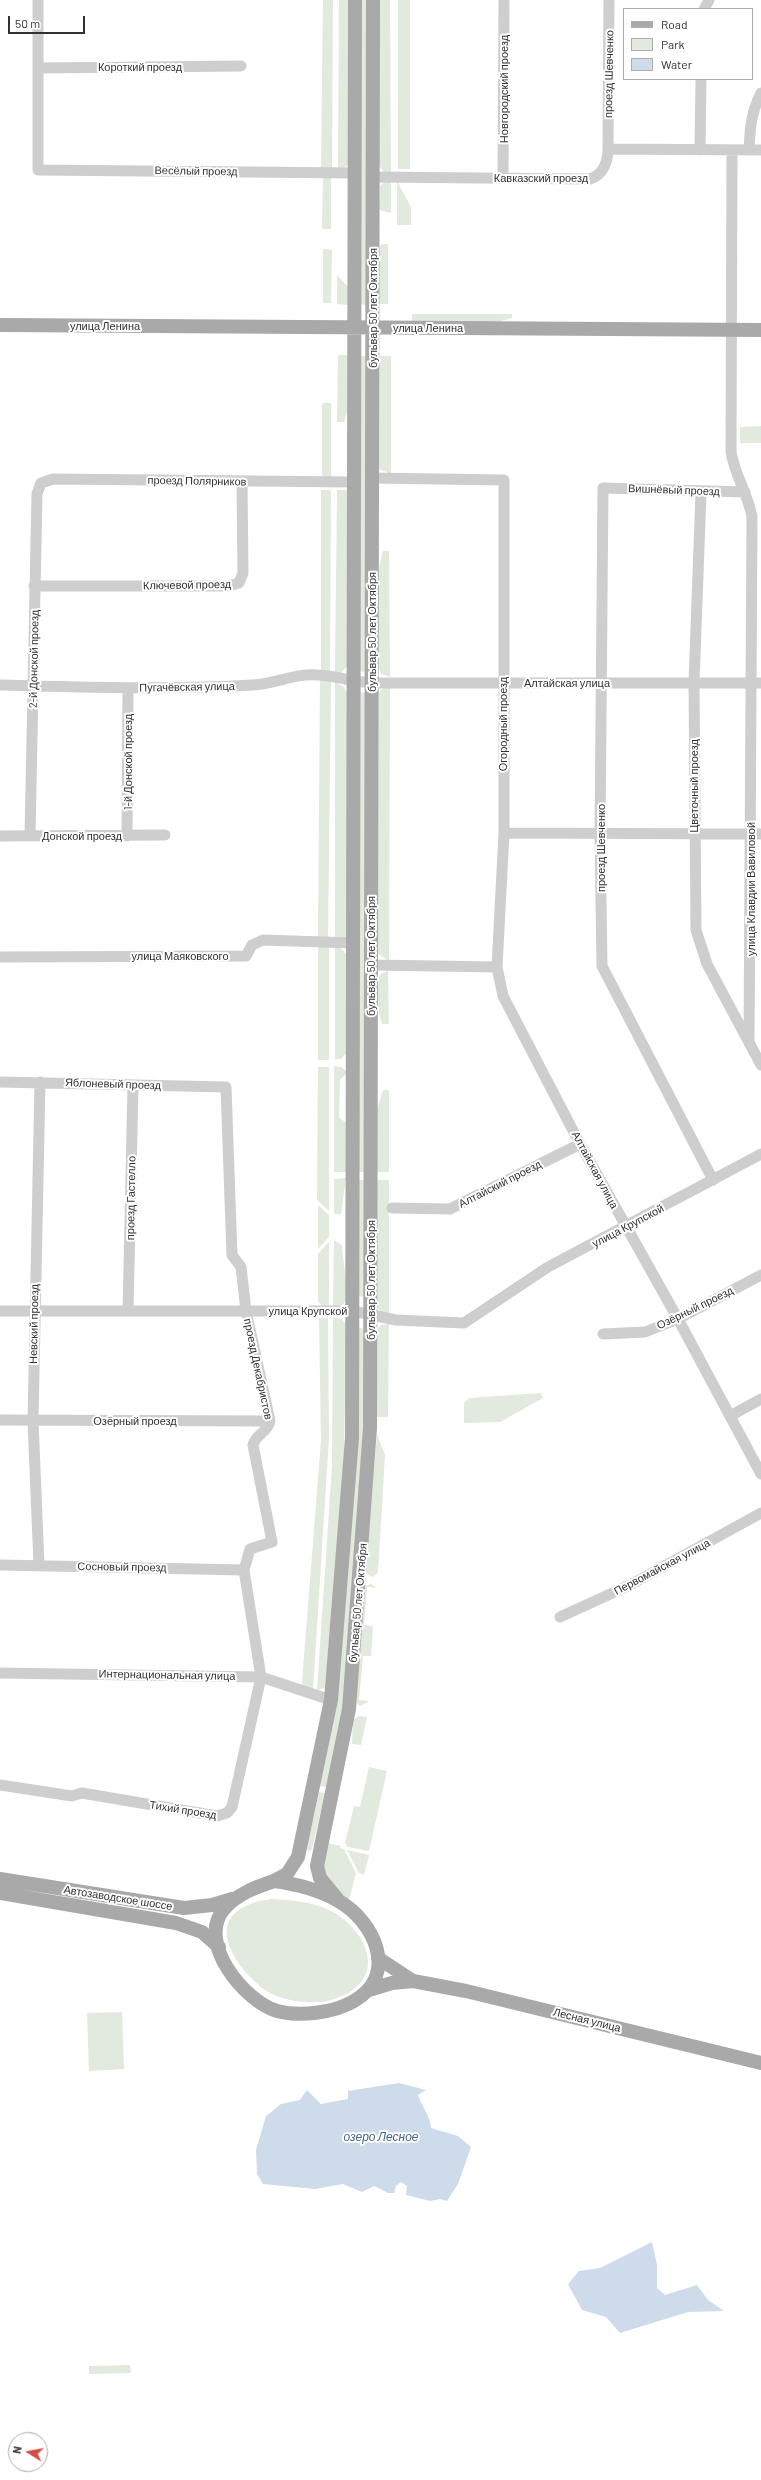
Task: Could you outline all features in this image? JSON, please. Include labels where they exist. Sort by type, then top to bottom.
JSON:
[{"type":"main road","name":"бульвар 50 лет Октября","points":[[274,1881],[287,1874],[298,1857],[331,1700],[352,1438],[355,0]]},
{"type":"main road","name":"бульвар 50 лет Октября","points":[[338,1900],[320,1878],[317,1866],[349,1709],[370,1428],[374,0]]},
{"type":"main road","name":"улица Ленина","points":[[0,325],[761,330]]},
{"type":"main road","name":"Автозаводское шоссе","points":[[0,1879],[184,1908],[212,1905],[236,1897]]},
{"type":"main road","points":[[236,1897],[256,1887],[274,1881],[317,1890],[338,1900],[354,1911],[372,1936],[378,1958],[375,1979],[369,1990]]},
{"type":"main road","name":"Автозаводское шоссе","points":[[0,1893],[176,1923],[202,1932],[219,1947]]},
{"type":"main road","name":"Лесная улица","points":[[236,1897],[223,1909],[218,1920],[216,1934],[220,1957],[231,1975],[246,1992],[277,2011],[323,2012],[350,2003],[369,1990],[392,1983],[413,1981],[481,1994],[761,2063]]},
{"type":"main road","name":"Лесная улица","points":[[378,1958],[413,1981]]},
{"type":"street","points":[[38,0],[38,68]]},
{"type":"street","name":"Новгородский проезд","points":[[503,178],[504,0]]},
{"type":"street","name":"проезд Шевченко","points":[[608,149],[610,0]]},
{"type":"street","name":"Короткий проезд","points":[[38,68],[241,66]]},
{"type":"street","name":"Весёлый проезд","points":[[38,68],[38,170],[354,173]]},
{"type":"street","points":[[700,150],[701,80]]},
{"type":"street","points":[[749,150],[752,116],[761,94]]},
{"type":"street","points":[[608,149],[761,150]]},
{"type":"street","name":"Кавказский проезд","points":[[373,177],[597,177],[604,167],[608,149]]},
{"type":"street","name":"улица Клавдии Вавиловой","points":[[732,150],[731,452],[736,476],[755,506],[752,518],[756,683],[756,834],[749,1043]]},
{"type":"street","name":"Огородный проезд","points":[[372,478],[504,480],[502,683],[504,833],[497,967]]},
{"type":"street","name":"проезд Полярников","points":[[41,483],[53,480],[354,482]]},
{"type":"street","name":"Ключевой проезд","points":[[34,586],[228,586],[239,583],[243,573],[242,482]]},
{"type":"street","name":"2-й Донской проезд","points":[[30,836],[34,686],[34,586],[37,494],[41,483]]},
{"type":"street","name":"проезд Шевченко","points":[[603,488],[600,835],[602,966],[713,1180]]},
{"type":"street","name":"Вишнёвый проезд","points":[[603,488],[672,489],[701,492],[746,492]]},
{"type":"street","name":"Цветочный проезд","points":[[701,492],[694,683],[694,834],[696,930],[707,964],[761,1065]]},
{"type":"street","name":"Пугачёвская улица","points":[[0,685],[128,688],[255,685],[297,674],[333,676],[353,682],[372,683]]},
{"type":"street","name":"Алтайская улица","points":[[372,683],[756,683]]},
{"type":"street","name":"1-й Донской проезд","points":[[127,836],[128,688]]},
{"type":"street","points":[[504,833],[600,835],[756,834]]},
{"type":"street","name":"Донской проезд","points":[[0,836],[165,835]]},
{"type":"street","name":"улица Маяковского","points":[[0,957],[246,956],[252,945],[263,940],[354,942]]},
{"type":"street","points":[[371,965],[497,967]]},
{"type":"street","name":"Алтайская улица","points":[[497,967],[503,996],[580,1144],[678,1319],[761,1474]]},
{"type":"street","name":"Яблоневый проезд","points":[[0,1082],[226,1087]]},
{"type":"street","name":"Невский проезд","points":[[39,1565],[32,1421],[33,1311],[40,1082]]},
{"type":"street","name":"проезд Гастелло","points":[[128,1311],[133,1085]]},
{"type":"street","name":"проезд Декабристов","points":[[226,1087],[232,1255],[240,1267],[246,1311],[270,1422],[269,1426],[254,1440],[254,1445],[272,1542],[250,1549],[244,1570],[261,1677]]},
{"type":"street","name":"Алтайский проезд","points":[[392,1208],[450,1209],[580,1144]]},
{"type":"street","name":"улица Крупской","points":[[0,1311],[353,1311],[396,1320],[464,1323],[548,1268],[761,1154]]},
{"type":"street","name":"Озёрный проезд","points":[[603,1334],[645,1332],[678,1319],[761,1275]]},
{"type":"street","points":[[730,1416],[761,1399]]},
{"type":"street","name":"Озёрный проезд","points":[[0,1420],[270,1422]]},
{"type":"street","name":"Первомайская улица","points":[[560,1617],[630,1585],[761,1513]]},
{"type":"street","name":"Сосновый проезд","points":[[0,1565],[244,1570]]},
{"type":"street","name":"Интернациональная улица","points":[[0,1673],[261,1677],[331,1700]]},
{"type":"street","name":"Тихий проезд","points":[[0,1785],[72,1796],[82,1793],[217,1816],[223,1815],[232,1807],[261,1677]]},
{"type":"green space","points":[[323,0],[333,0],[332,169],[321,169]]},
{"type":"green space","points":[[339,0],[350,0],[349,165],[338,170]]},
{"type":"green space","points":[[359,0],[368,0],[367,305],[359,304]]},
{"type":"green space","points":[[379,0],[390,0],[391,174],[384,172],[379,166]]},
{"type":"green space","points":[[398,0],[410,0],[410,169],[398,169]]},
{"type":"green space","points":[[323,175],[331,176],[331,229],[322,229]]},
{"type":"green space","points":[[391,180],[391,213],[379,210],[380,186],[385,181]]},
{"type":"green space","points":[[397,181],[411,207],[411,225],[397,225]]},
{"type":"green space","points":[[381,244],[388,244],[388,304],[378,304],[378,254]]},
{"type":"green space","points":[[323,249],[332,250],[331,303],[323,303]]},
{"type":"green space","points":[[337,275],[348,287],[348,305],[337,304]]},
{"type":"green space","points":[[412,314],[512,314],[512,318],[497,322],[412,322]]},
{"type":"green space","points":[[338,355],[348,355],[348,409],[344,422],[337,422]]},
{"type":"green space","points":[[359,356],[366,356],[365,671],[363,672],[360,671]]},
{"type":"green space","points":[[377,356],[391,356],[391,474],[379,469]]},
{"type":"green space","points":[[322,403],[331,403],[331,479],[322,478]]},
{"type":"green space","points":[[761,426],[761,443],[740,443],[740,427]]},
{"type":"green space","points":[[321,490],[331,490],[330,673],[321,672]]},
{"type":"green space","points":[[337,490],[348,490],[347,666],[341,673],[335,673]]},
{"type":"green space","points":[[383,551],[389,551],[390,677],[381,674],[378,665],[378,571]]},
{"type":"green space","points":[[320,678],[331,681],[328,937],[318,937]]},
{"type":"green space","points":[[335,682],[344,687],[347,693],[347,938],[335,938]]},
{"type":"green space","points":[[383,688],[390,688],[389,961],[378,954],[378,693]]},
{"type":"green space","points":[[360,692],[365,693],[366,1172],[358,1172]]},
{"type":"green space","points":[[318,945],[329,945],[329,1060],[318,1060]]},
{"type":"green space","points":[[335,946],[343,950],[347,956],[347,1052],[341,1059],[335,1059]]},
{"type":"green space","points":[[388,971],[389,1024],[382,1024],[376,1003],[377,978],[382,973]]},
{"type":"green space","points":[[334,1066],[341,1067],[346,1071],[346,1074],[340,1080],[339,1117],[346,1123],[346,1172],[334,1172]]},
{"type":"green space","points":[[318,1067],[329,1067],[329,1211],[317,1200]]},
{"type":"green space","points":[[383,1090],[389,1090],[389,1172],[376,1172],[377,1110]]},
{"type":"green space","points":[[346,1178],[341,1214],[334,1214],[334,1179]]},
{"type":"green space","points":[[358,1180],[366,1180],[364,1295],[361,1297],[358,1296]]},
{"type":"green space","points":[[376,1180],[389,1180],[389,1314],[381,1312],[376,1306]]},
{"type":"green space","points":[[318,1205],[329,1215],[329,1237],[318,1249]]},
{"type":"green space","points":[[334,1240],[342,1245],[346,1277],[346,1295],[342,1306],[333,1308]]},
{"type":"green space","points":[[329,1242],[329,1308],[321,1305],[318,1301],[318,1254]]},
{"type":"green space","points":[[333,1317],[342,1319],[346,1325],[344,1460],[325,1688],[317,1690],[332,1466]]},
{"type":"green space","points":[[319,1318],[328,1318],[329,1438],[313,1690],[303,1685],[302,1682],[321,1441]]},
{"type":"green space","points":[[389,1324],[388,1417],[376,1417],[377,1330],[381,1325]]},
{"type":"green space","points":[[359,1328],[362,1328],[364,1332],[364,1433],[346,1674],[340,1728],[326,1787],[320,1786]]},
{"type":"green space","points":[[541,1393],[543,1398],[500,1422],[464,1423],[464,1403],[469,1398]]},
{"type":"green space","points":[[377,1434],[385,1455],[378,1572],[373,1577],[365,1573]]},
{"type":"green space","points":[[371,1584],[377,1588],[367,1587],[364,1625],[373,1626],[371,1656],[363,1656],[359,1700],[369,1701],[361,1706],[356,1703],[365,1586]]},
{"type":"green space","points":[[359,1716],[367,1717],[361,1745],[352,1744],[353,1720]]},
{"type":"green space","points":[[369,1767],[387,1771],[369,1851],[348,1847],[345,1843],[354,1806],[360,1807]]},
{"type":"green space","points":[[319,1792],[325,1793],[312,1849],[308,1852],[307,1847]]},
{"type":"green space","points":[[327,1843],[341,1846],[340,1848],[344,1849],[356,1873],[349,1900],[334,1889],[323,1869]]},
{"type":"green space","points":[[347,1850],[369,1855],[364,1875],[359,1873]]},
{"type":"green space","points":[[272,1899],[295,1901],[319,1906],[333,1912],[354,1929],[366,1951],[368,1963],[366,1974],[360,1984],[348,1993],[335,1999],[322,2002],[310,2002],[292,2000],[274,1995],[255,1982],[237,1961],[231,1949],[227,1937],[228,1925],[233,1915],[241,1908],[256,1902]]},
{"type":"green space","points":[[122,2012],[124,2069],[89,2071],[87,2013]]},
{"type":"green space","points":[[130,2365],[131,2373],[89,2374],[89,2366]]},
{"type":"water","name":"озеро Лесное","points":[[399,2083],[426,2090],[418,2095],[429,2119],[431,2128],[458,2136],[471,2147],[458,2184],[447,2201],[440,2199],[430,2201],[406,2195],[407,2186],[401,2182],[396,2186],[394,2193],[388,2193],[374,2186],[362,2192],[343,2184],[315,2189],[263,2184],[257,2174],[256,2150],[266,2116],[281,2104],[300,2100],[307,2090],[321,2104],[348,2099],[348,2091]]},
{"type":"water","points":[[652,2242],[657,2265],[657,2288],[665,2295],[697,2285],[708,2300],[724,2311],[688,2312],[620,2333],[606,2317],[582,2310],[568,2284],[579,2271],[600,2268]]}]
